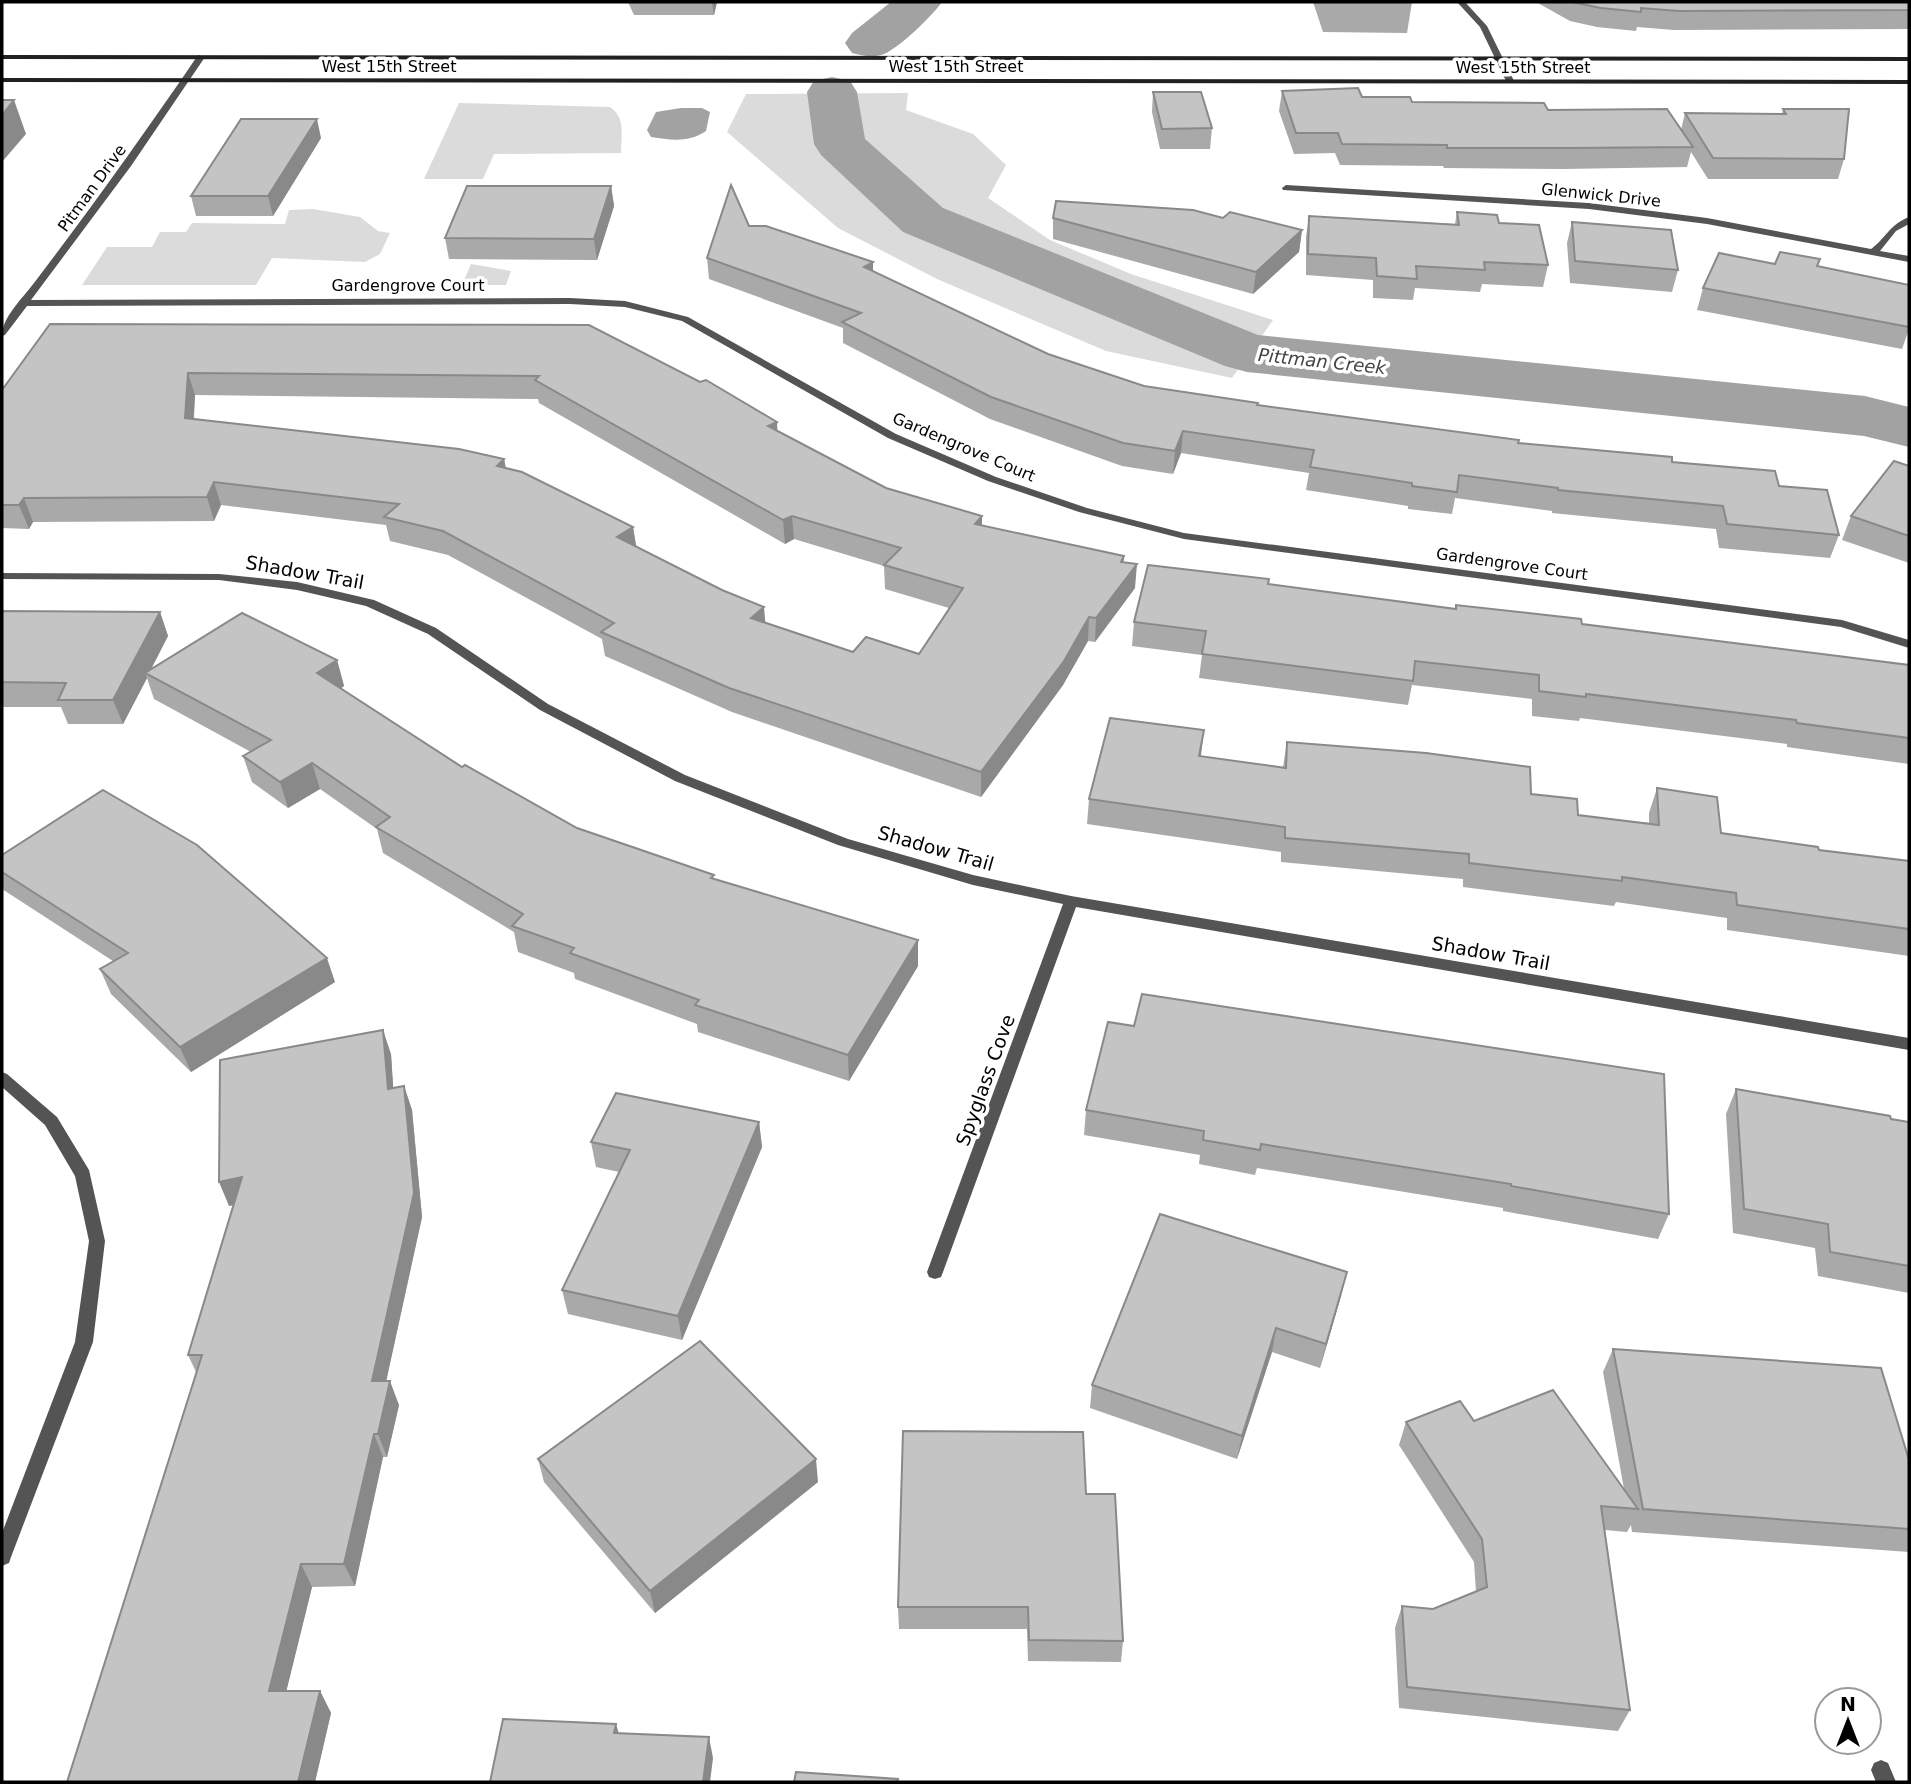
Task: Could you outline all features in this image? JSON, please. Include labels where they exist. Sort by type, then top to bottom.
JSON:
[{"type":"main road","name":"West 15th Street","points":[[2,57],[1909,59]]},
{"type":"main road","points":[[742,80],[748,58]]},
{"type":"main road","name":"West 15th Street","points":[[2,80],[1909,82]]},
{"type":"street","points":[[1461,2],[1483,26],[1510,81]]},
{"type":"street","name":"Pitman Drive","points":[[2,332],[128,164],[201,58]]},
{"type":"street","name":"Glenwick Drive","points":[[1286,188],[1589,205],[1707,221],[1909,259]]},
{"type":"street","points":[[1874,251],[1893,229],[1909,220]]},
{"type":"street","name":"Gardengrove Court","points":[[23,303],[625,303],[685,319],[892,436],[992,479],[1083,510],[1184,536],[1842,624],[1909,644]]},
{"type":"street","name":"Shadow Trail","points":[[2,576],[219,577],[297,586],[369,603],[432,631],[544,707],[680,778],[843,842],[973,880],[1071,901],[1909,1044]]},
{"type":"street","name":"Spyglass Cove","points":[[935,1272],[1071,901]]},
{"type":"street","points":[[2,1078],[51,1121],[83,1175],[97,1241],[84,1342],[2,1557]]},
{"type":"shaded area","points":[[908,93],[906,110],[973,134],[1006,165],[988,198],[1050,240],[1131,274],[1273,320],[1232,378],[1106,351],[937,279],[838,228],[727,132],[746,94]]},
{"type":"shaded area","points":[[459,103],[610,107],[621,122],[621,153],[494,154],[483,179],[424,179]]},
{"type":"shaded area","points":[[702,108],[710,112],[706,131],[686,139],[651,137],[647,130],[656,112]]},
{"type":"shaded area","points":[[313,209],[360,217],[378,231],[390,233],[380,254],[365,262],[272,258],[256,285],[82,285],[107,247],[152,247],[160,232],[186,232],[192,223],[285,224],[289,210]]},
{"type":"shaded area","points":[[471,264],[511,271],[506,285],[462,285]]},
{"type":"building","points":[[1572,2],[1909,2],[1909,10],[1679,11],[1641,8],[1641,12]]},
{"type":"building","points":[[1358,88],[1362,97],[1410,97],[1412,102],[1544,103],[1548,110],[1667,109],[1693,147],[1447,148],[1447,145],[1342,144],[1338,133],[1296,133],[1282,91]]},
{"type":"building","points":[[1153,92],[1201,92],[1212,128],[1162,129]]},
{"type":"building","points":[[2,100],[14,100],[2,115]]},
{"type":"building","points":[[1783,109],[1849,109],[1844,159],[1713,158],[1685,113],[1786,114]]},
{"type":"building","points":[[241,119],[317,119],[268,196],[191,196]]},
{"type":"building","points":[[731,185],[749,226],[766,226],[873,262],[864,267],[1048,354],[1144,386],[1258,403],[1257,405],[1519,440],[1518,443],[1672,457],[1672,462],[1775,471],[1779,486],[1827,490],[1839,535],[1727,524],[1723,506],[1558,490],[1459,475],[1457,492],[1412,486],[1412,483],[1310,467],[1314,450],[1183,431],[1175,451],[1123,443],[991,397],[842,322],[861,313],[707,258]]},
{"type":"building","points":[[467,186],[611,186],[594,239],[445,238]]},
{"type":"building","points":[[1056,201],[1193,210],[1223,218],[1230,212],[1302,230],[1256,272],[1053,218]]},
{"type":"building","points":[[1457,212],[1497,215],[1499,223],[1539,225],[1548,265],[1484,262],[1485,270],[1416,266],[1417,279],[1377,276],[1376,258],[1308,254],[1309,216],[1459,225]]},
{"type":"building","points":[[1572,222],[1671,230],[1678,270],[1575,261]]},
{"type":"building","points":[[1780,252],[1820,259],[1817,266],[1909,285],[1909,327],[1703,288],[1719,253],[1775,264]]},
{"type":"building","points":[[50,324],[589,325],[700,382],[706,380],[777,422],[768,426],[886,488],[982,516],[975,524],[1124,556],[1121,562],[1137,564],[1096,618],[1089,617],[1064,661],[981,772],[729,688],[601,632],[614,623],[443,531],[384,517],[399,504],[214,482],[207,497],[24,498],[19,505],[2,505],[2,390]],"holes":[[[188,373],[539,376],[535,380],[783,520],[792,516],[901,548],[884,565],[963,588],[919,654],[866,637],[853,652],[751,618],[764,607],[722,590],[617,537],[633,527],[522,472],[497,466],[504,459],[459,449],[185,418]]]},
{"type":"building","points":[[1894,461],[1909,466],[1909,536],[1851,516]]},
{"type":"building","points":[[1148,565],[1269,579],[1268,584],[1456,609],[1456,605],[1581,619],[1582,624],[1909,665],[1909,738],[1797,723],[1796,720],[1586,694],[1586,697],[1539,691],[1539,675],[1415,661],[1413,681],[1202,654],[1206,631],[1134,622]]},
{"type":"building","points":[[2,611],[160,612],[113,700],[58,700],[66,683],[2,682]]},
{"type":"building","points":[[242,613],[337,660],[317,673],[462,767],[465,765],[577,828],[714,875],[711,878],[918,940],[848,1055],[695,1005],[699,1000],[570,953],[574,948],[512,926],[523,914],[376,827],[390,817],[312,763],[280,782],[243,756],[271,740],[145,673]]},
{"type":"building","points":[[1110,718],[1204,730],[1199,756],[1286,768],[1287,742],[1426,753],[1530,767],[1531,794],[1577,799],[1578,815],[1659,825],[1657,788],[1717,797],[1721,833],[1818,847],[1819,850],[1909,861],[1909,929],[1737,905],[1736,893],[1622,877],[1622,881],[1469,863],[1469,854],[1285,838],[1285,827],[1089,799]]},
{"type":"building","points":[[103,790],[197,845],[327,958],[180,1047],[100,969],[128,953],[2,872],[2,855]]},
{"type":"building","points":[[1142,994],[1664,1074],[1669,1214],[1511,1184],[1261,1144],[1260,1150],[1203,1140],[1204,1131],[1086,1110],[1108,1022],[1134,1026]]},
{"type":"building","points":[[383,1030],[388,1089],[404,1086],[414,1193],[372,1381],[390,1381],[378,1434],[374,1434],[344,1564],[301,1564],[269,1691],[320,1691],[298,1782],[67,1782],[202,1355],[188,1355],[242,1177],[219,1182],[220,1060]]},
{"type":"building","points":[[1736,1089],[1890,1116],[1891,1119],[1909,1122],[1909,1266],[1830,1252],[1828,1224],[1744,1209]]},
{"type":"building","points":[[616,1093],[759,1122],[678,1316],[562,1290],[630,1150],[591,1142]]},
{"type":"building","points":[[1160,1214],[1347,1272],[1326,1344],[1276,1328],[1242,1436],[1092,1385]]},
{"type":"building","points":[[700,1341],[816,1459],[650,1591],[538,1459]]},
{"type":"building","points":[[1613,1349],[1881,1368],[1909,1460],[1909,1529],[1643,1509]]},
{"type":"building","points":[[1553,1390],[1638,1509],[1601,1506],[1630,1710],[1407,1687],[1402,1606],[1433,1609],[1487,1587],[1482,1539],[1406,1422],[1460,1401],[1474,1421]]},
{"type":"building","points":[[903,1431],[1083,1432],[1086,1494],[1115,1494],[1123,1641],[1029,1640],[1028,1607],[898,1607]]},
{"type":"building","points":[[503,1719],[616,1724],[614,1733],[709,1737],[703,1782],[490,1782]]},
{"type":"building","points":[[796,1772],[898,1779],[897,1782],[794,1782]]},
{"type":"waterway","name":"Pittman Creek","points":[[869,43],[919,2]]},
{"type":"waterway","name":"Pittman Creek","points":[[832,92],[840,144],[923,220],[1247,353],[1865,416],[1909,427]]}]
